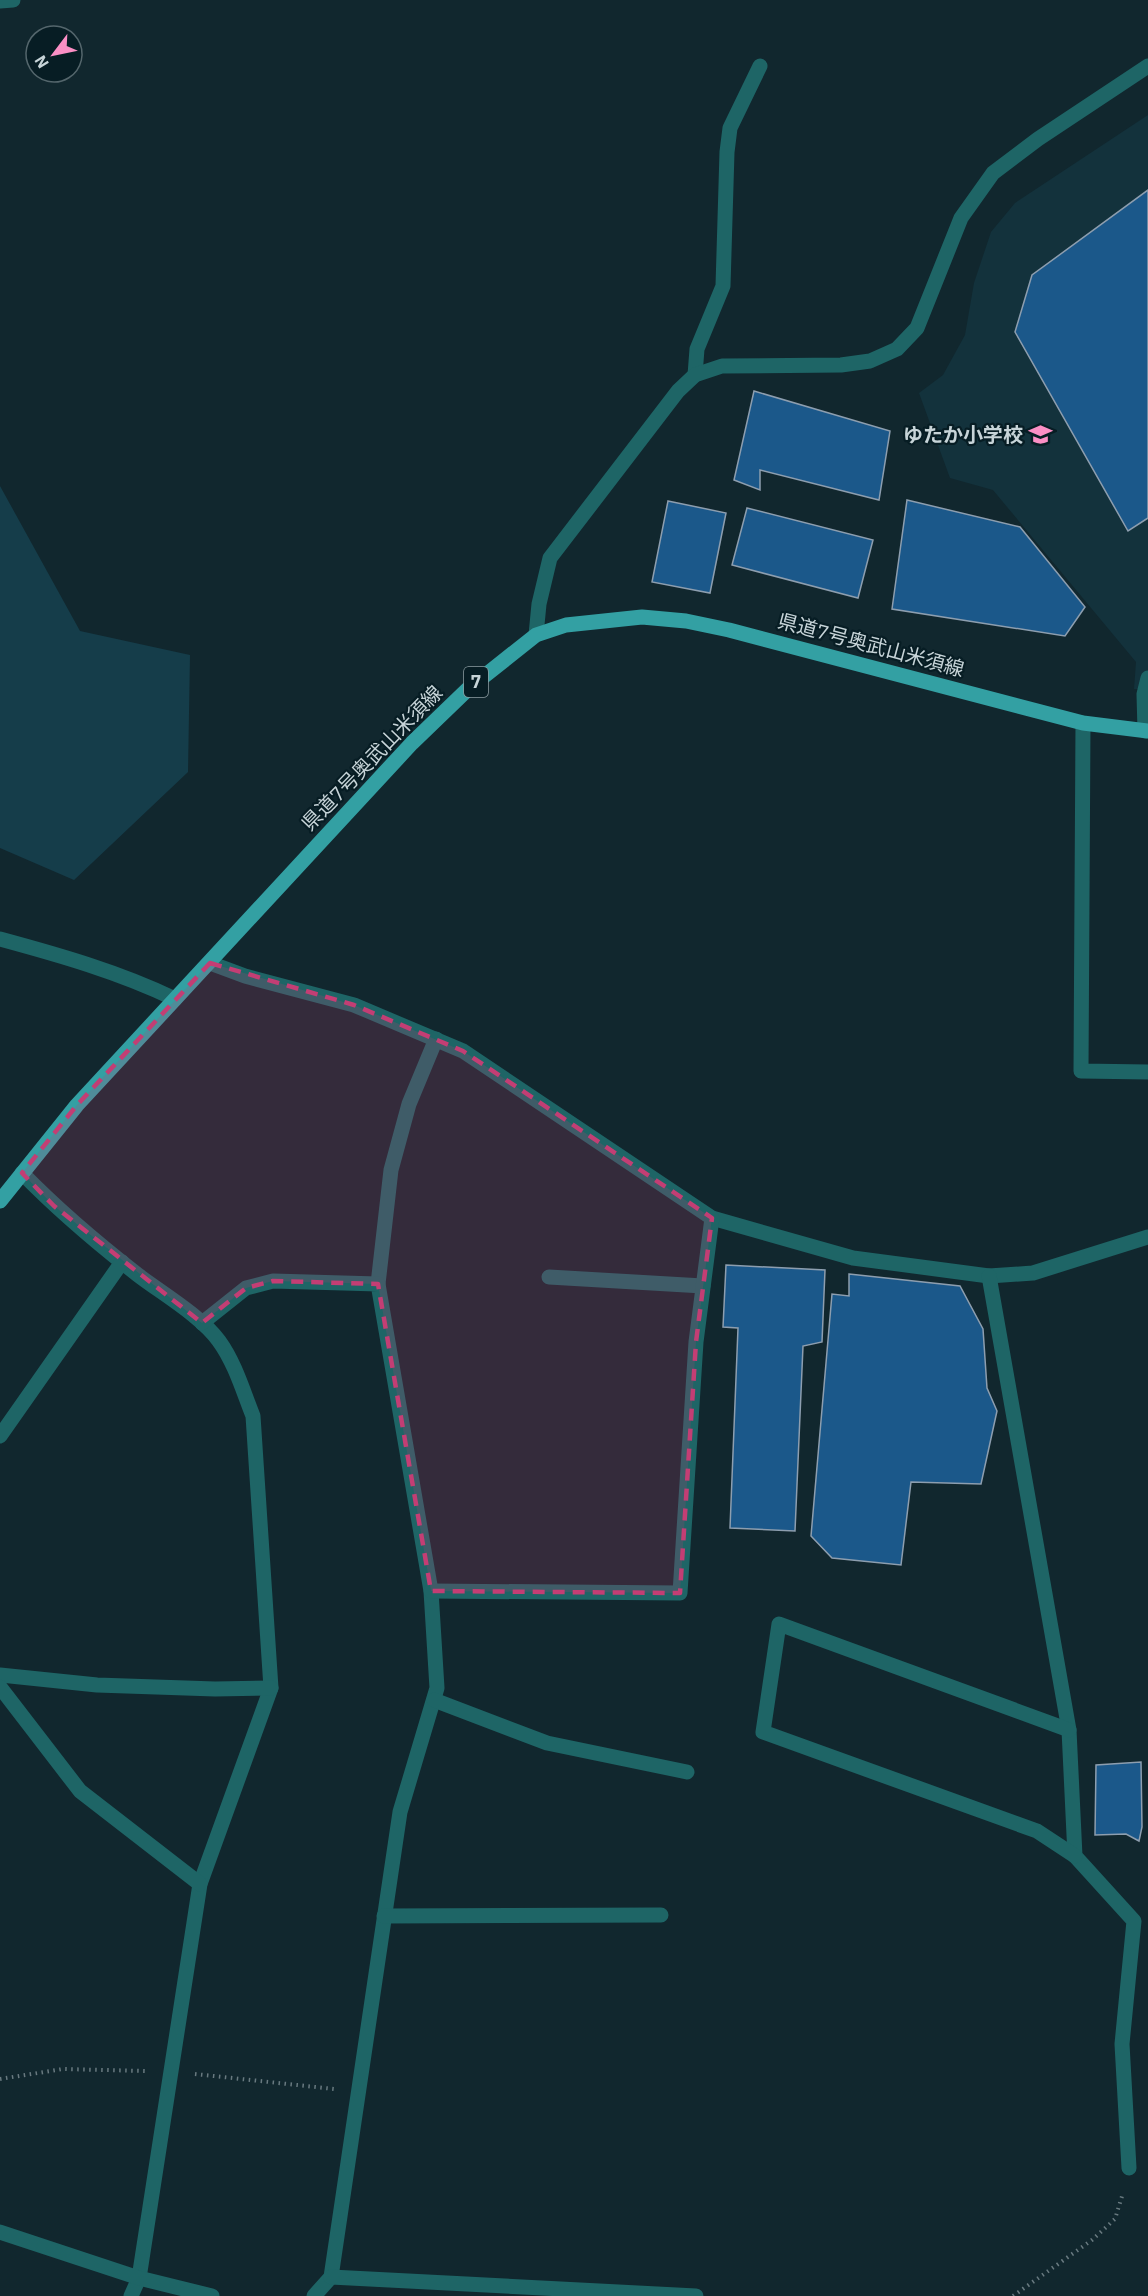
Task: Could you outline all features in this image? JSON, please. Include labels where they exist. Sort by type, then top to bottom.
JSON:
[{"type":"main road","name":"県道7号奥武山米須線","points":[[0,1201],[77,1105],[439,715],[501,661],[536,635],[566,625],[599,620],[642,617],[686,621],[771,640],[1083,723],[1146,731]]},
{"type":"street","points":[[0,1],[13,0]]},
{"type":"street","points":[[695,375],[697,349],[723,286],[727,152],[730,128],[760,66]]},
{"type":"street","points":[[536,635],[538,604],[550,558],[678,391],[695,375],[722,366],[841,365],[870,361],[897,349],[917,328],[961,218],[993,173],[1038,139],[1148,66]]},
{"type":"street","points":[[1146,731],[1144,694],[1148,678]]},
{"type":"street","points":[[1083,723],[1081,1071],[1148,1072]]},
{"type":"street","points":[[0,939],[59,955],[148,986],[175,999]]},
{"type":"street","points":[[210,963],[245,976],[354,1005],[464,1051],[712,1218],[853,1258],[989,1276],[1032,1273],[1148,1237]]},
{"type":"street","points":[[314,2296],[331,2277],[400,1812],[437,1688],[431,1591],[378,1284],[391,1170],[409,1104],[436,1039]]},
{"type":"street","points":[[22,1173],[54,1206],[202,1323],[219,1341],[238,1377],[253,1416],[271,1688],[200,1884],[139,2278],[131,2296]]},
{"type":"street","points":[[431,1591],[680,1593],[696,1342],[712,1218]]},
{"type":"street","points":[[0,1436],[122,1262]]},
{"type":"street","points":[[989,1276],[1070,1730],[1075,1856]]},
{"type":"street","points":[[549,1277],[703,1286]]},
{"type":"street","points":[[202,1323],[246,1288],[273,1281],[378,1284]]},
{"type":"street","points":[[1070,1730],[779,1624],[763,1732],[1037,1831],[1075,1856],[1134,1922],[1122,2044],[1129,2168]]},
{"type":"street","points":[[0,1675],[97,1685],[215,1689],[271,1688]]},
{"type":"street","points":[[0,1687],[80,1791],[200,1884]]},
{"type":"street","points":[[434,1700],[547,1743],[687,1772]]},
{"type":"street","points":[[384,1916],[661,1914]]},
{"type":"street","points":[[0,2232],[139,2278],[212,2296]]},
{"type":"street","points":[[331,2277],[696,2296]]},
{"type":"path","points":[[1013,2296],[1092,2240],[1115,2218],[1129,2168]]},
{"type":"highlighted area","points":[[210,963],[354,1005],[463,1051],[712,1218],[696,1342],[680,1593],[431,1591],[378,1284],[273,1281],[246,1288],[202,1323],[54,1206],[22,1173],[77,1105]]},
{"type":"shaded area","name":"ゆたか小学校","points":[[1148,115],[1148,689],[1134,689],[1136,662],[993,490],[950,478],[919,393],[943,375],[965,335],[974,283],[991,232],[1015,203]]},
{"type":"shaded area","points":[[0,486],[80,631],[190,655],[188,772],[74,880],[0,848]]},
{"type":"building","points":[[1148,190],[1148,518],[1128,531],[1015,332],[1032,275]]},
{"type":"building","points":[[754,391],[890,431],[879,500],[760,470],[760,490],[734,480]]},
{"type":"building","points":[[907,500],[1020,527],[1085,607],[1065,636],[892,609]]},
{"type":"building","points":[[668,501],[726,513],[710,593],[652,582]]},
{"type":"building","points":[[747,508],[873,540],[858,598],[732,565]]},
{"type":"building","points":[[726,1265],[825,1270],[822,1342],[803,1346],[795,1531],[730,1528],[738,1328],[723,1327]]},
{"type":"building","points":[[849,1274],[960,1286],[983,1329],[987,1388],[997,1411],[981,1484],[911,1482],[901,1565],[832,1558],[811,1536],[832,1294],[849,1296]]},
{"type":"building","points":[[1141,1762],[1142,1827],[1139,1841],[1126,1834],[1095,1835],[1096,1765]]},
{"type":"place","name":"ゆたか小学校","points":[[1041,435]]}]
